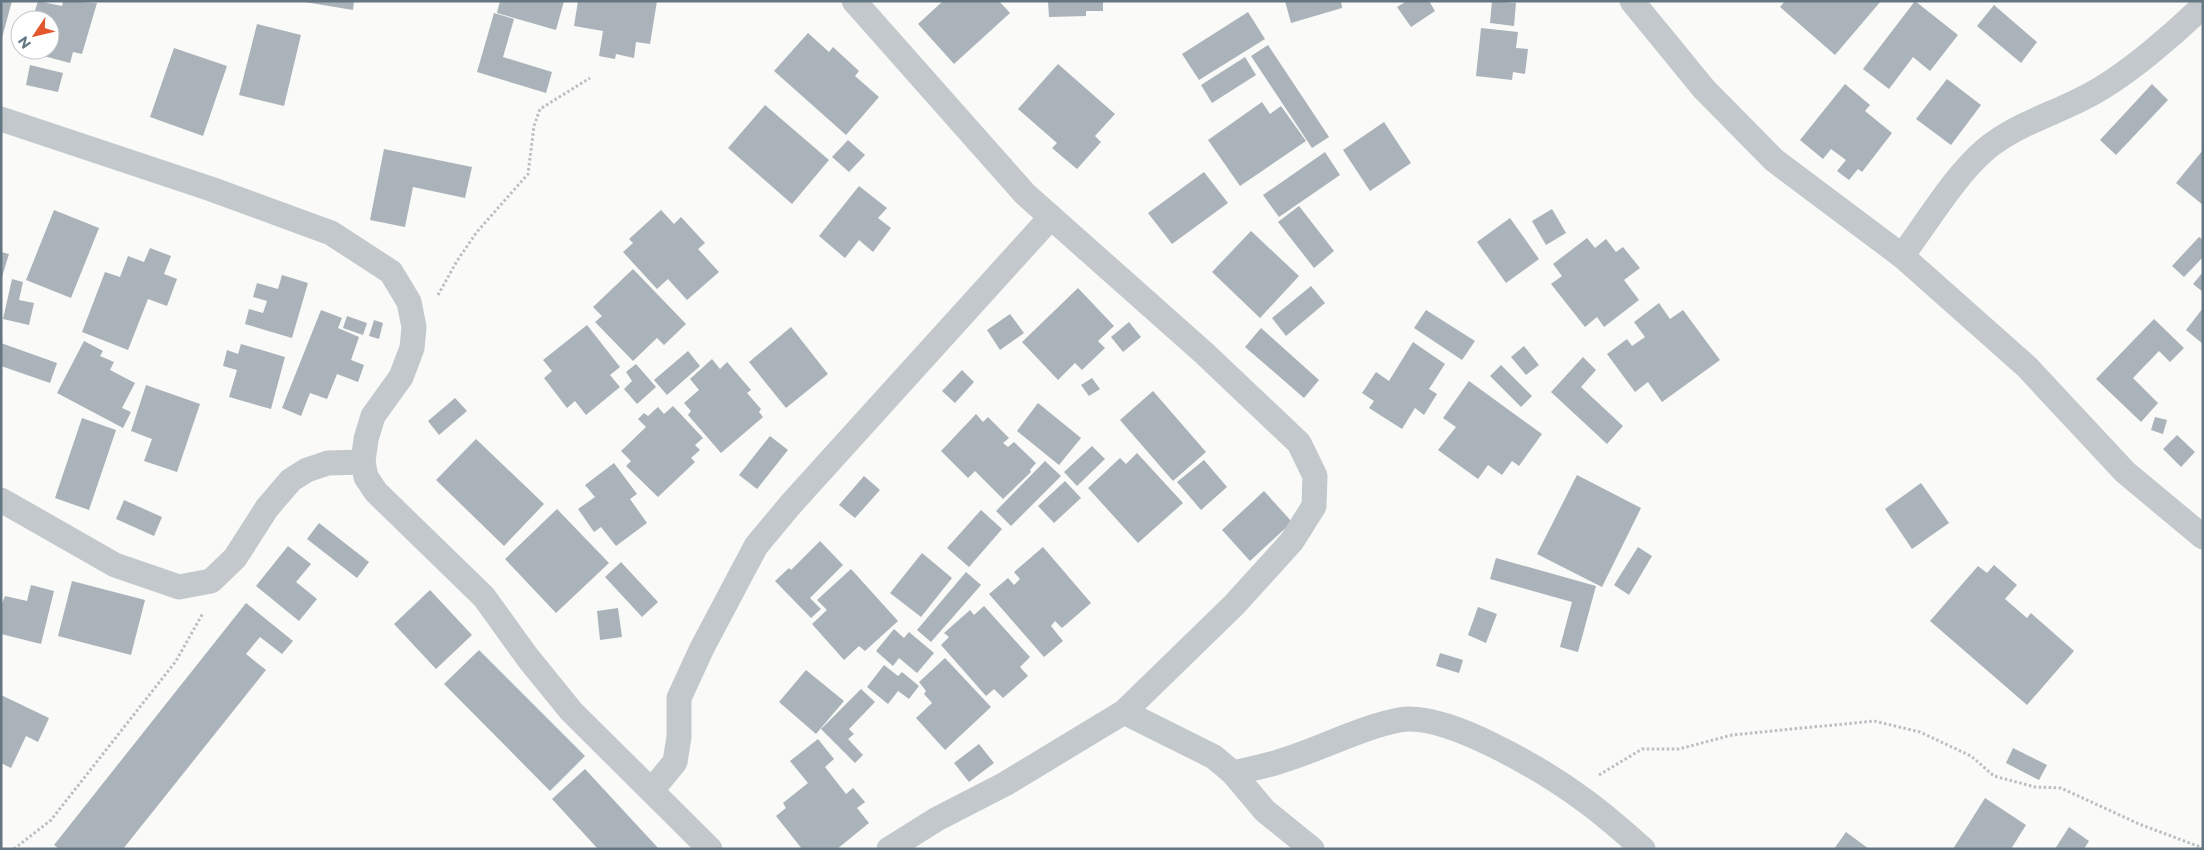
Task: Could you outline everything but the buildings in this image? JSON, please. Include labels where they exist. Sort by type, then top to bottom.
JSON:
[{"type":"street","points":[[854,1],[858,9],[1025,194],[1204,353],[1299,443],[1315,476],[1314,506],[1292,541],[1234,605],[1124,712],[1005,784],[937,820],[888,849]]},
{"type":"street","points":[[1632,1],[1704,89],[1774,160],[1902,256],[2027,367],[2125,472],[2198,525]]},
{"type":"street","points":[[1902,256],[1960,177],[1985,150],[2008,132],[2094,93],[2134,65],[2203,6]]},
{"type":"street","points":[[1,119],[211,189],[331,233],[391,272],[409,302],[414,328],[412,348],[401,377],[373,416],[366,439],[363,462],[366,477],[376,492],[484,598],[528,658],[571,711],[710,849]]},
{"type":"street","points":[[652,790],[676,762],[679,737],[679,698],[724,603],[756,546],[791,504],[1051,217]]},
{"type":"street","points":[[1,500],[115,565],[179,586],[211,581],[234,558],[267,508],[291,480],[307,470],[328,463],[363,462]]},
{"type":"street","points":[[1124,712],[1214,758],[1232,773],[1265,811],[1312,849]]},
{"type":"street","points":[[1232,773],[1283,761],[1382,724],[1401,720],[1424,720],[1456,728],[1528,765],[1584,800],[1643,849]]},
{"type":"path","points":[[414,328],[440,292],[457,261],[476,233],[528,174],[534,126],[540,109],[590,78]]},
{"type":"path","points":[[14,849],[51,820],[176,661],[205,610],[211,581]]},
{"type":"path","points":[[1568,789],[1603,773],[1642,749],[1679,749],[1732,735],[1874,721],[1920,732],[1971,756],[1994,776],[2035,787],[2061,788],[2139,824],[2203,848]]}]
